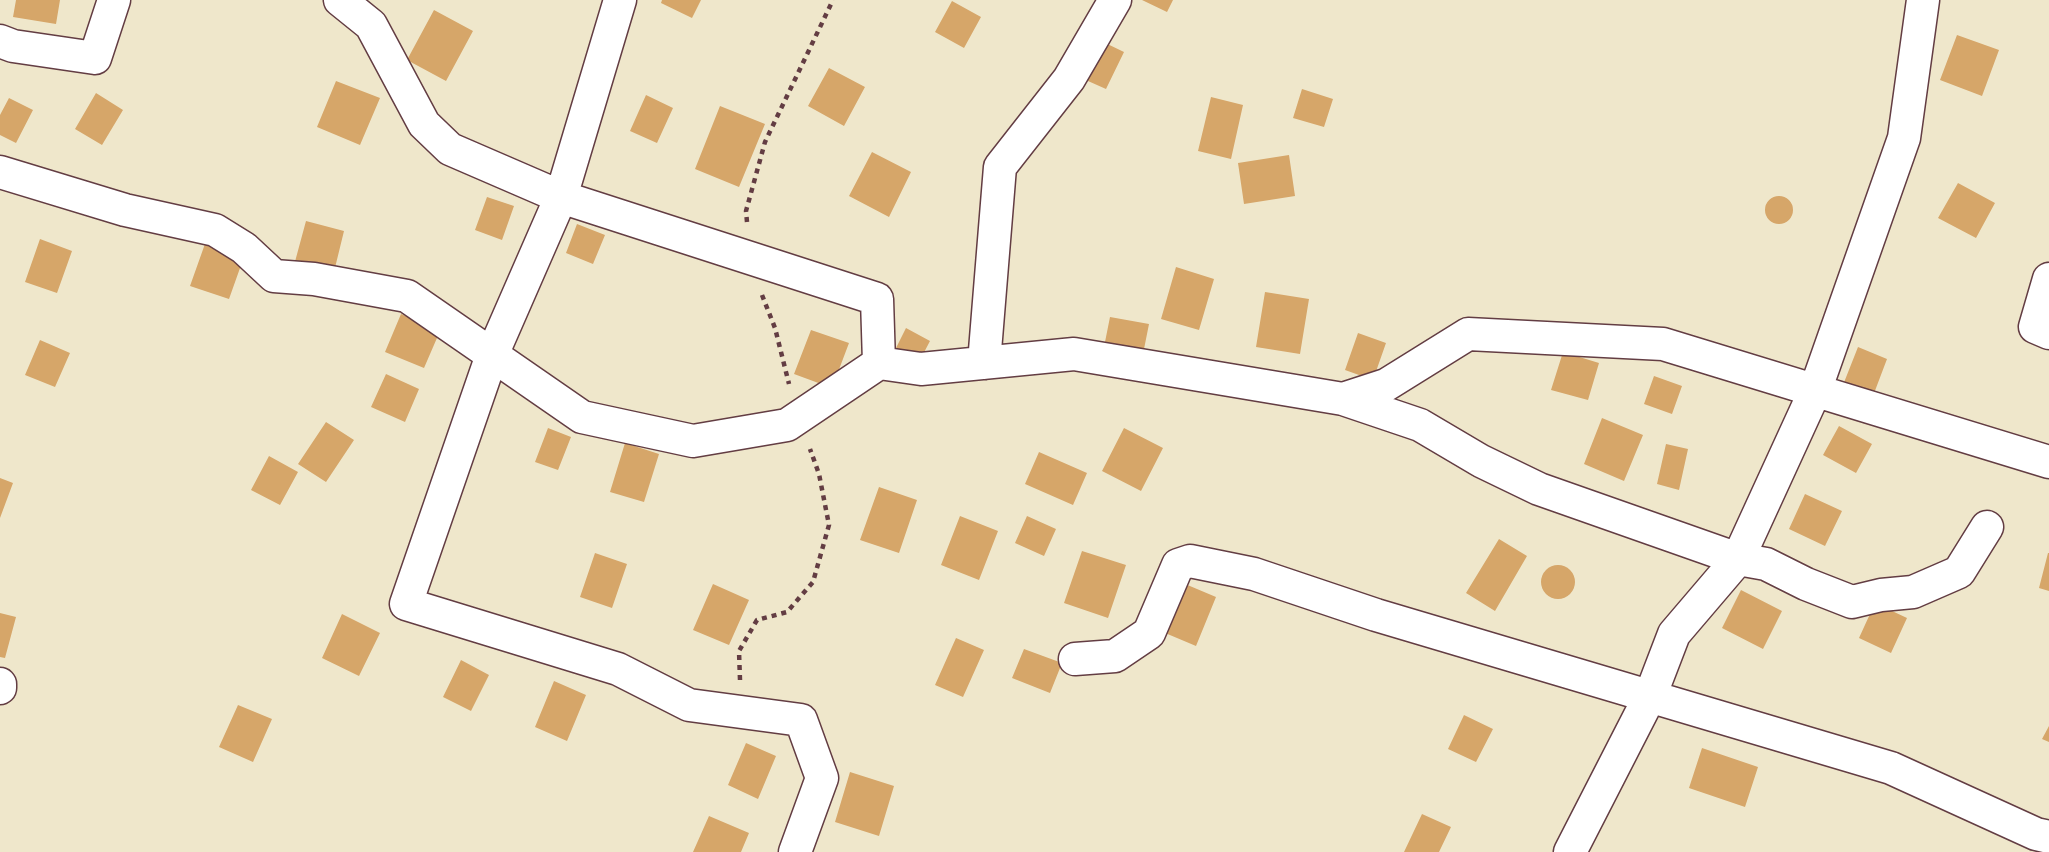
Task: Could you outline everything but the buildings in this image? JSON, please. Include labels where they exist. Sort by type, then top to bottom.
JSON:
[{"type":"street","points":[[0,41],[13,46],[95,58],[114,0]]},
{"type":"street","points":[[340,0],[371,25],[424,124],[450,149],[561,197],[877,299],[878,363]]},
{"type":"street","points":[[620,0],[561,197],[492,355],[406,604],[618,668],[689,705],[801,720],[822,779],[795,852]]},
{"type":"street","points":[[984,363],[1000,167],[1069,79],[1115,0]]},
{"type":"street","points":[[1570,852],[1651,694],[1674,634],[1738,559],[1815,391],[1904,138],[1923,0]]},
{"type":"street","points":[[0,172],[125,210],[215,230],[244,248],[274,276],[314,279],[407,296],[582,416],[693,441],[787,425],[878,363],[921,369],[1074,354],[1343,399],[1420,425],[1481,461],[1539,489],[1738,559],[1766,564],[1806,584],[1852,602],[1881,594],[1913,592],[1959,572],[1987,527]]},
{"type":"street","points":[[2049,279],[2035,327],[2049,333]]},
{"type":"street","points":[[1343,399],[1385,385],[1468,334],[1663,344],[2049,462]]},
{"type":"street","points":[[1075,659],[1115,656],[1149,633],[1178,565],[1190,561],[1254,574],[1376,615],[1651,694],[1891,768],[2036,834],[2049,837]]},
{"type":"path","points":[[742,711],[739,651],[757,620],[787,612],[813,582],[829,525],[819,474],[798,417],[775,328],[748,259],[746,211],[765,142],[833,0]]}]
